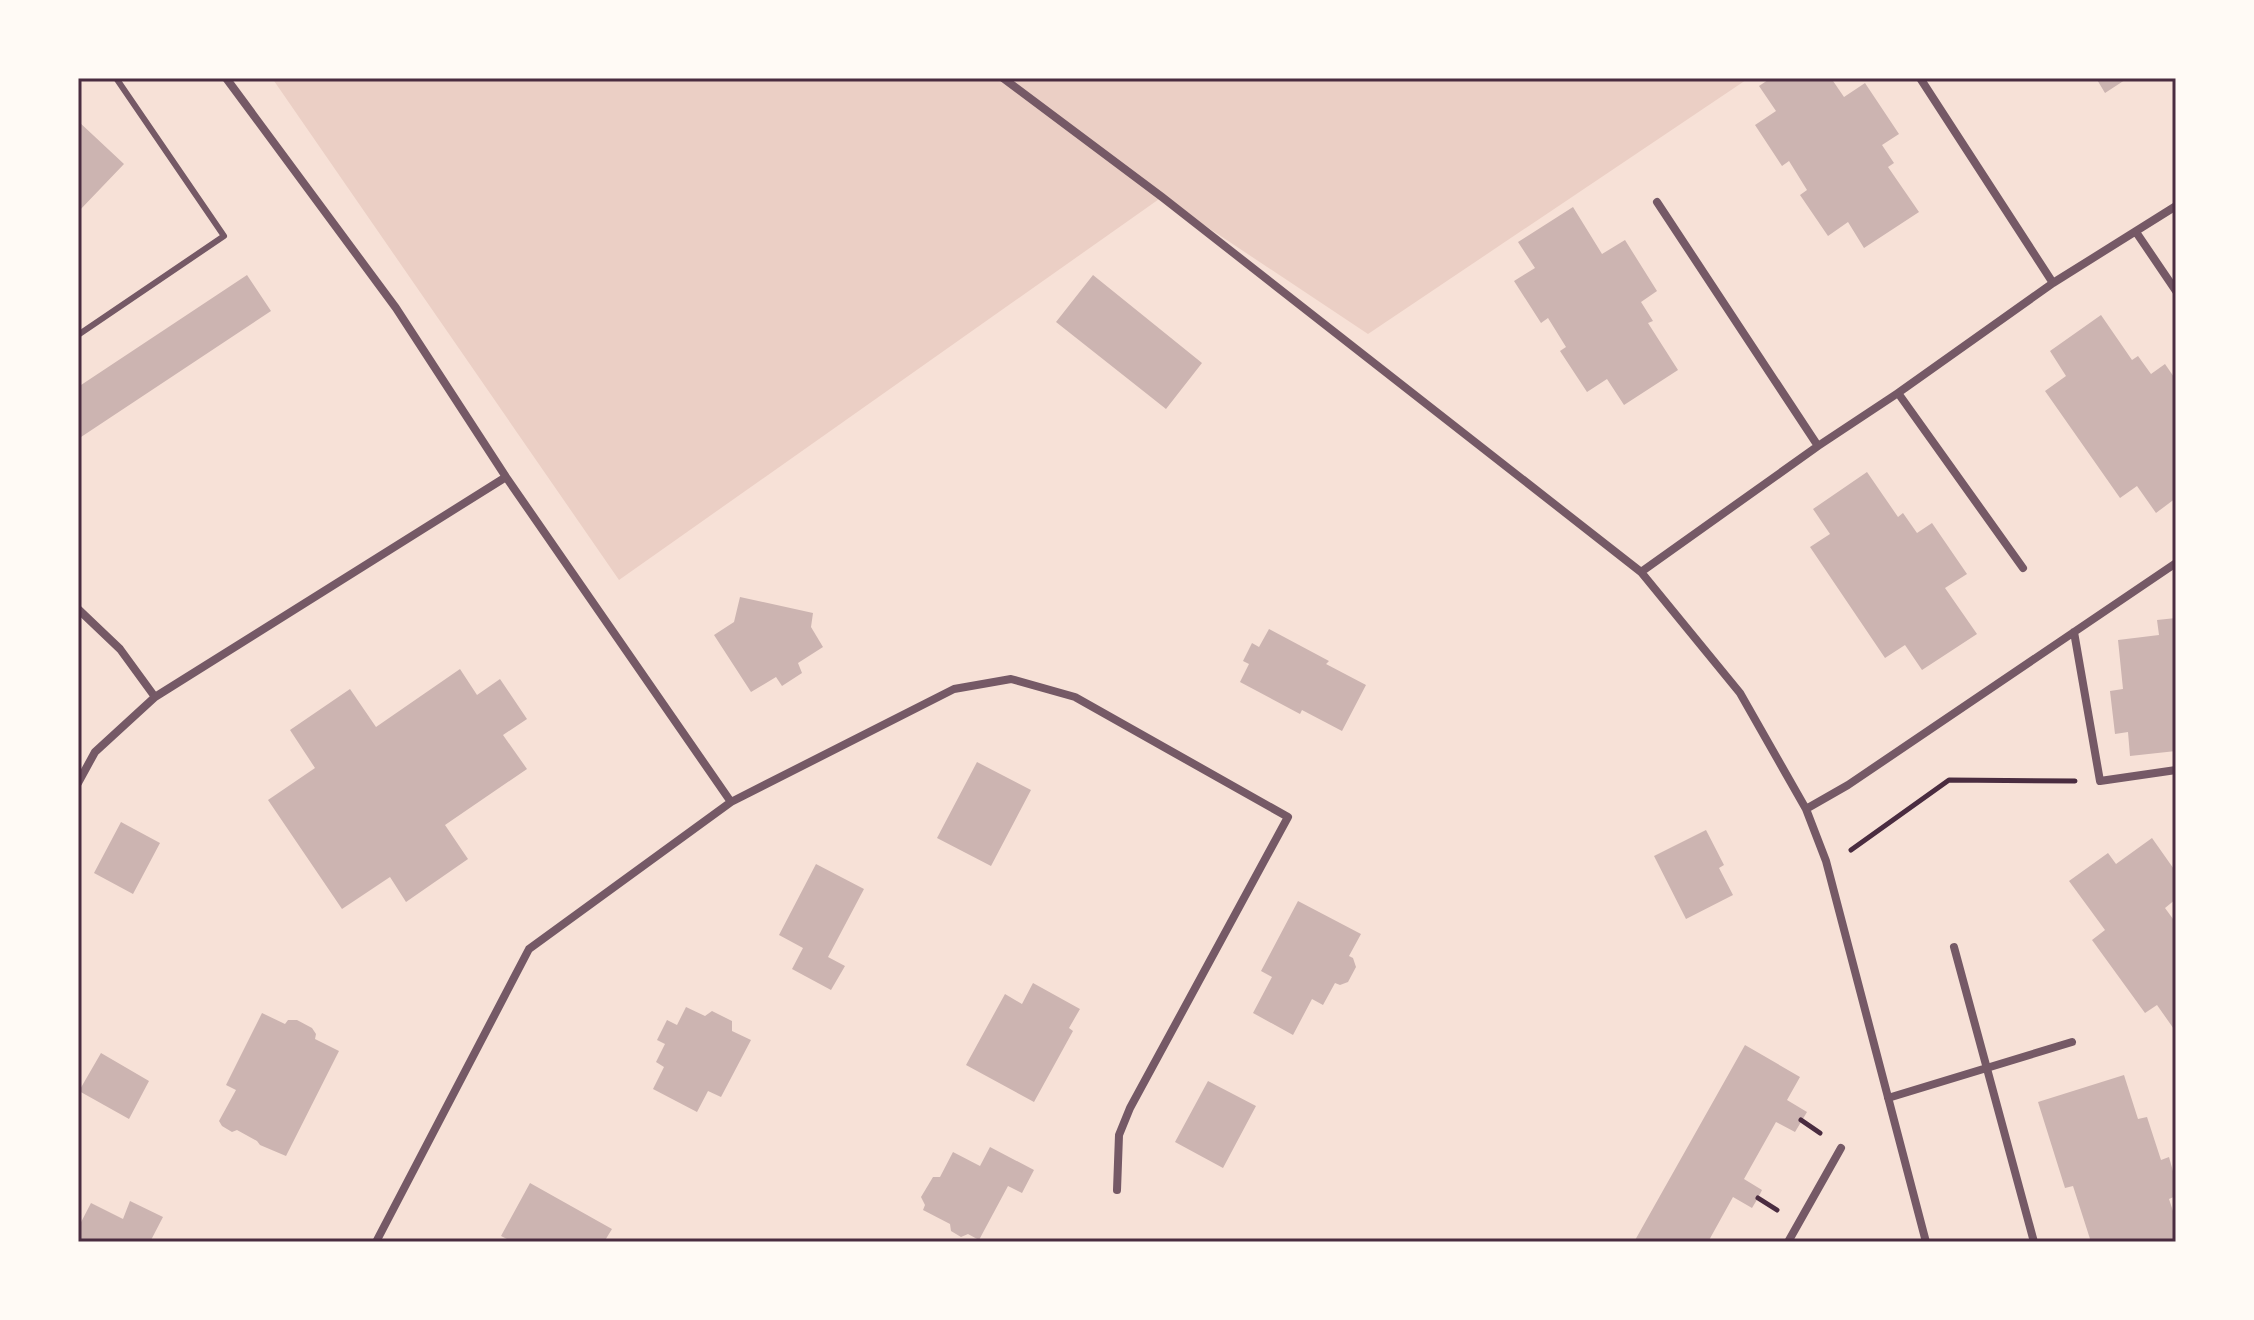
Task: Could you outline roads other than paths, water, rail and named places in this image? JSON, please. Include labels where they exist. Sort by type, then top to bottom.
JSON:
[{"type":"street","points":[[226,78],[396,308],[506,477],[731,802]]},
{"type":"street","points":[[1003,78],[1162,197],[1641,572],[1740,693],[1806,809],[1826,861],[1926,1242]]},
{"type":"street","points":[[1920,78],[2053,283]]},
{"type":"street","points":[[1657,202],[1818,446]]},
{"type":"street","points":[[1641,572],[2053,283],[2176,206]]},
{"type":"street","points":[[2136,232],[2176,291]]},
{"type":"street","points":[[1898,393],[2023,568]]},
{"type":"street","points":[[78,783],[95,752],[155,697],[506,477]]},
{"type":"street","points":[[1806,809],[1848,785],[2176,563]]},
{"type":"street","points":[[78,609],[120,649],[155,697]]},
{"type":"street","points":[[2074,632],[2100,781],[2176,770]]},
{"type":"street","points":[[376,1242],[529,949],[731,802],[954,689],[1011,679],[1075,697],[1288,817],[1130,1108],[1119,1135],[1117,1190]]},
{"type":"street","points":[[1954,947],[2034,1242]]},
{"type":"street","points":[[1888,1098],[2072,1042]]},
{"type":"street","points":[[1788,1242],[1841,1148]]},
{"type":"lane","points":[[78,335],[224,236],[116,78]]}]
